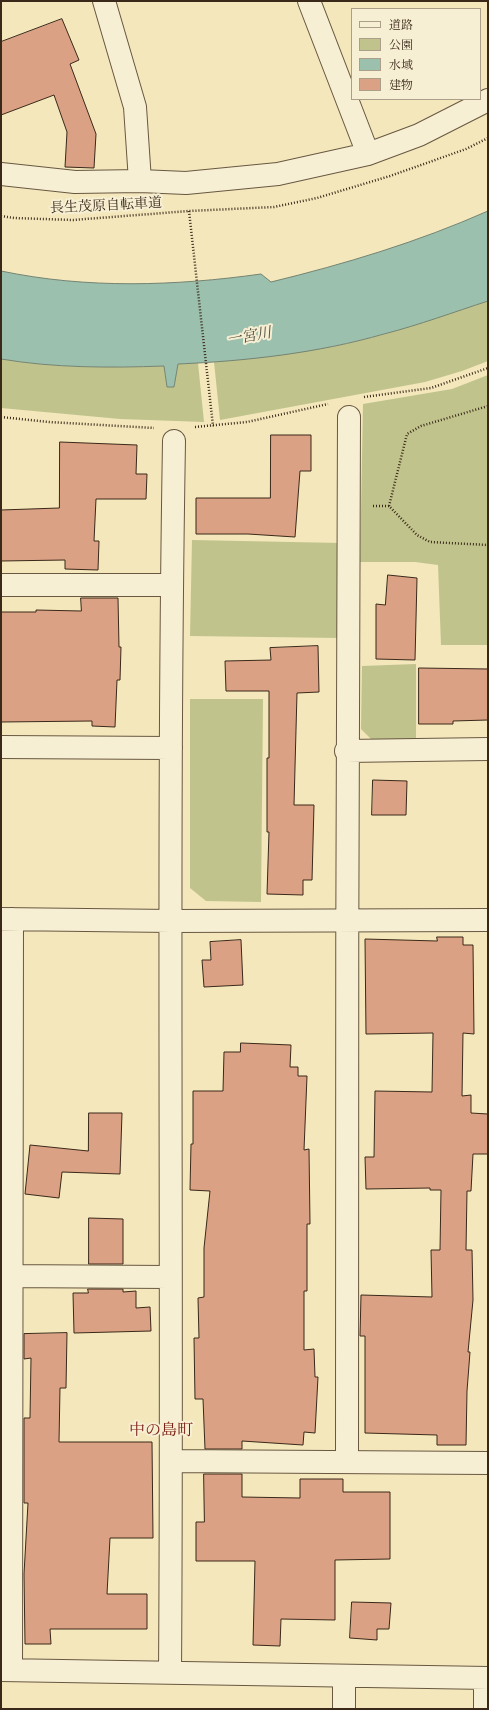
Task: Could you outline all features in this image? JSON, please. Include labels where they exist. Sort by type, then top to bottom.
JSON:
[{"type":"street","points":[[104,1],[134,107],[140,181]]},
{"type":"street","points":[[309,1],[368,154]]},
{"type":"street","points":[[1,174],[75,182],[140,181],[186,183],[278,174],[368,154],[419,135],[488,100]]},
{"type":"street","points":[[346,1462],[348,920],[346,751],[349,417]]},
{"type":"street","points":[[170,1672],[172,1461],[170,1277],[171,585],[174,441]]},
{"type":"street","points":[[1,585],[171,585]]},
{"type":"street","points":[[1,747],[171,748]]},
{"type":"street","points":[[346,751],[488,750]]},
{"type":"street","points":[[485,1709],[487,1678],[6,1670],[7,919],[171,921],[488,920]]},
{"type":"street","points":[[6,1276],[170,1277]]},
{"type":"street","points":[[172,1461],[488,1463]]},
{"type":"street","points":[[344,1676],[344,1709]]},
{"type":"path","name":"長生茂原自転車道","points":[[1,216],[14,218],[73,220],[189,211],[213,426]]},
{"type":"path","points":[[359,398],[431,388],[488,368]]},
{"type":"path","points":[[192,428],[247,422],[329,404]]},
{"type":"path","points":[[389,506],[407,434],[421,426],[488,406]]},
{"type":"path","points":[[1,417],[49,422],[156,428]]},
{"type":"path","points":[[348,506],[389,506],[417,535],[430,542],[488,545]]},
{"type":"green space","points":[[488,301],[488,361],[462,371],[425,382],[220,420],[214,362],[284,354],[345,344],[385,334]]},
{"type":"green space","points":[[1,359],[82,367],[164,366],[167,387],[174,387],[178,364],[198,363],[204,422],[120,419],[1,408]]},
{"type":"green space","points":[[488,375],[488,645],[441,645],[438,565],[415,562],[360,562],[363,404],[452,389]]},
{"type":"green space","points":[[192,540],[341,543],[339,638],[190,636]]},
{"type":"green space","points":[[416,664],[416,740],[371,739],[361,729],[362,666]]},
{"type":"green space","points":[[190,699],[263,699],[261,902],[206,901],[190,888]]},
{"type":"water","name":"一宮川","points":[[488,211],[488,301],[410,327],[359,341],[308,351],[230,361],[178,364],[174,387],[167,387],[164,366],[82,367],[1,359],[1,271],[33,277],[98,283],[164,283],[261,274],[271,282],[326,268],[381,251],[435,233]]},
{"type":"building","points":[[62,19],[79,60],[70,64],[96,134],[94,168],[65,167],[67,132],[54,95],[1,115],[1,42]]},
{"type":"building","points":[[271,435],[311,435],[311,471],[300,471],[295,537],[248,534],[196,534],[196,498],[270,498]]},
{"type":"building","points":[[60,442],[137,445],[136,474],[147,474],[146,499],[96,499],[94,541],[99,541],[98,570],[65,569],[65,560],[1,561],[1,510],[59,508]]},
{"type":"building","points":[[388,575],[417,578],[415,660],[376,659],[376,604],[385,605]]},
{"type":"building","points":[[81,598],[118,598],[119,647],[121,647],[120,680],[117,680],[115,727],[92,726],[92,721],[1,722],[1,612],[36,612],[36,610],[81,611]]},
{"type":"building","points":[[318,646],[319,692],[297,693],[294,805],[314,805],[312,880],[303,880],[303,895],[267,894],[269,832],[267,832],[267,758],[269,758],[269,691],[226,691],[225,661],[271,660],[270,648]]},
{"type":"building","points":[[419,668],[488,669],[488,720],[453,721],[453,724],[419,724]]},
{"type":"building","points":[[373,780],[407,781],[406,815],[372,815]]},
{"type":"building","points":[[437,937],[463,937],[463,945],[473,945],[474,1034],[463,1033],[462,1096],[471,1095],[471,1113],[488,1114],[488,1154],[473,1154],[471,1191],[467,1191],[466,1250],[472,1250],[473,1300],[468,1352],[470,1352],[467,1391],[466,1445],[437,1445],[437,1435],[365,1433],[365,1336],[360,1336],[361,1295],[432,1297],[431,1250],[440,1250],[441,1190],[430,1190],[430,1188],[366,1189],[365,1157],[374,1157],[375,1091],[432,1092],[433,1033],[366,1034],[365,939],[437,941]]},
{"type":"building","points":[[241,940],[243,985],[204,987],[202,960],[211,960],[210,942]]},
{"type":"building","points":[[241,1043],[291,1045],[290,1067],[298,1067],[298,1076],[307,1076],[304,1150],[309,1149],[310,1224],[307,1224],[307,1291],[304,1291],[304,1350],[314,1349],[315,1377],[318,1377],[315,1433],[304,1432],[303,1445],[242,1441],[242,1449],[205,1449],[203,1399],[195,1399],[194,1338],[199,1338],[198,1298],[204,1297],[204,1248],[210,1191],[190,1190],[191,1144],[193,1144],[193,1091],[223,1091],[224,1052],[240,1052]]},
{"type":"building","points":[[89,1113],[122,1113],[120,1174],[62,1172],[59,1198],[25,1194],[30,1145],[88,1151]]},
{"type":"building","points":[[89,1218],[123,1219],[123,1264],[89,1264]]},
{"type":"building","points":[[88,1289],[123,1289],[123,1292],[136,1291],[136,1308],[150,1307],[151,1331],[74,1333],[73,1293],[88,1293]]},
{"type":"building","points":[[67,1333],[66,1388],[60,1388],[59,1442],[152,1442],[153,1538],[110,1538],[107,1594],[147,1594],[147,1629],[50,1629],[51,1644],[25,1644],[24,1574],[28,1503],[24,1503],[24,1418],[30,1418],[31,1358],[24,1359],[24,1334]]},
{"type":"building","points":[[204,1474],[242,1474],[242,1497],[300,1498],[300,1479],[343,1479],[343,1492],[390,1492],[390,1559],[335,1560],[335,1620],[281,1619],[280,1646],[253,1645],[255,1561],[196,1561],[196,1522],[204,1522]]},
{"type":"building","points":[[352,1602],[391,1603],[389,1629],[377,1629],[377,1640],[350,1638]]},
{"type":"district","name":"中の島町","points":[[161,1431]]}]
